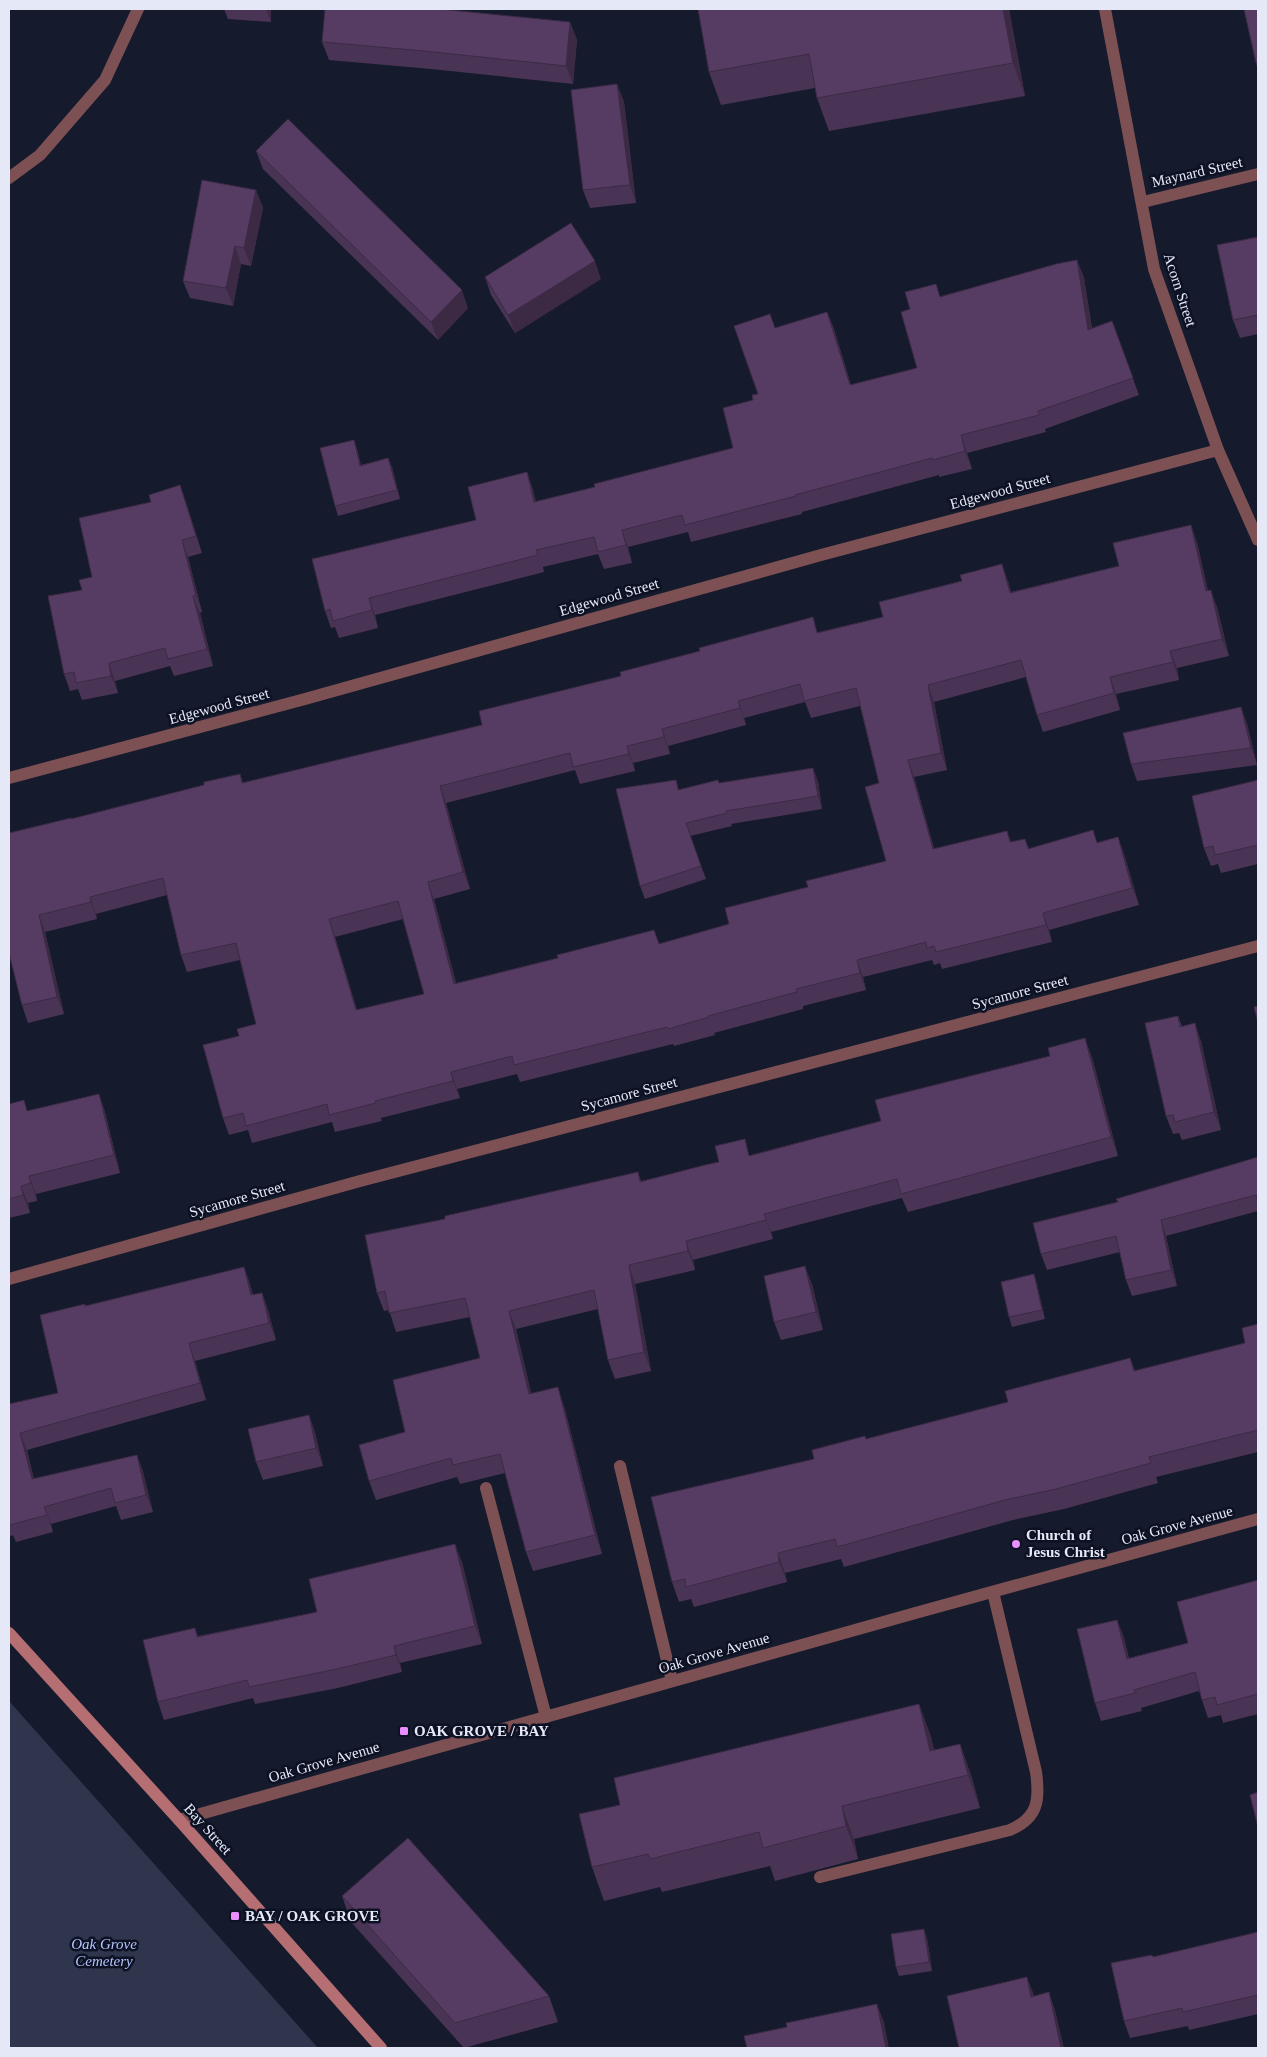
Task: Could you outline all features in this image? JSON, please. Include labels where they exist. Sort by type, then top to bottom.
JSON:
[{"type":"main road","name":"Bay Street","points":[[9,1633],[179,1820],[381,2048]]},
{"type":"street","points":[[9,178],[40,156],[106,80],[138,9]]},
{"type":"street","name":"Acorn Street","points":[[1105,9],[1143,202],[1154,269],[1218,450],[1258,540]]},
{"type":"street","name":"Maynard Street","points":[[1143,202],[1258,174]]},
{"type":"street","name":"Edgewood Street","points":[[9,778],[305,699],[821,555],[1218,450]]},
{"type":"street","name":"Sycamore Street","points":[[9,1279],[360,1181],[1258,946]]},
{"type":"street","points":[[620,1466],[672,1681]]},
{"type":"street","points":[[486,1488],[546,1716]]},
{"type":"street","name":"Oak Grove Avenue","points":[[179,1820],[546,1716],[1258,1520]]},
{"type":"street","points":[[820,1877],[1010,1830],[1023,1825],[1036,1809],[1038,1787],[1036,1772],[993,1592]]},
{"type":"green space","name":"Oak Grove Cemetery","points":[[9,1701],[318,2048],[9,2048]]},
{"type":"building","points":[[325,9],[439,9],[570,22],[566,66],[322,42]]},
{"type":"building","points":[[698,9],[1003,9],[1013,63],[817,98],[809,54],[709,72]]},
{"type":"building","points":[[1244,9],[1258,9],[1258,63],[1256,63]]},
{"type":"building","points":[[617,84],[630,185],[583,190],[571,90]]},
{"type":"building","points":[[288,119],[462,290],[431,322],[256,151]]},
{"type":"building","points":[[202,180],[256,190],[244,248],[235,246],[226,288],[183,281]]},
{"type":"building","points":[[571,223],[595,261],[508,315],[485,277]]},
{"type":"building","points":[[1258,237],[1258,315],[1233,320],[1217,245]]},
{"type":"building","points":[[1077,260],[1088,330],[1112,321],[1133,378],[1038,411],[1039,415],[961,435],[965,451],[933,460],[932,458],[685,525],[682,515],[622,530],[626,545],[598,552],[594,537],[536,550],[538,555],[369,598],[372,610],[333,621],[330,609],[325,611],[312,559],[476,520],[468,487],[527,472],[534,502],[595,487],[594,484],[733,448],[723,408],[753,400],[752,395],[758,394],[734,326],[770,314],[775,328],[827,312],[850,385],[917,368],[901,312],[910,309],[905,292],[936,284],[940,297],[1056,264]]},
{"type":"building","points":[[354,440],[360,466],[388,458],[397,490],[335,506],[320,448]]},
{"type":"building","points":[[180,485],[196,536],[182,540],[196,595],[193,596],[207,649],[168,659],[165,648],[109,663],[111,676],[76,683],[74,672],[64,674],[48,596],[82,590],[79,580],[92,577],[79,518],[151,502],[149,495]]},
{"type":"building","points":[[1191,525],[1206,591],[1211,590],[1222,639],[1170,651],[1173,662],[1110,677],[1114,693],[1037,715],[1021,660],[928,685],[941,753],[908,760],[933,849],[1007,831],[1010,842],[1025,839],[1028,849],[1093,830],[1097,843],[1118,837],[1132,888],[1043,913],[1046,925],[936,952],[934,946],[927,948],[926,942],[857,960],[860,973],[796,989],[797,992],[668,1029],[667,1027],[514,1065],[512,1056],[451,1072],[453,1081],[375,1101],[376,1103],[329,1115],[327,1104],[246,1126],[243,1113],[223,1118],[203,1045],[239,1036],[237,1029],[256,1024],[236,943],[181,955],[163,878],[90,897],[91,902],[39,915],[57,997],[22,1005],[9,953],[9,833],[204,785],[204,782],[240,774],[242,783],[482,725],[479,711],[621,676],[620,672],[700,651],[699,648],[813,617],[817,633],[883,617],[879,602],[962,581],[960,575],[1002,564],[1010,593],[1119,566],[1113,543]],"holes":[[[800,684],[804,701],[856,688],[879,783],[865,787],[886,861],[806,881],[808,887],[725,908],[729,924],[659,944],[654,930],[557,955],[558,958],[454,984],[428,882],[463,872],[440,786],[570,753],[573,767],[629,754],[627,746],[664,737],[662,729],[740,708],[738,701]],[[398,901],[424,994],[356,1010],[329,919]]]},
{"type":"building","points":[[1241,707],[1251,748],[1131,764],[1123,733]]},
{"type":"building","points":[[813,768],[818,796],[726,811],[727,813],[686,823],[701,866],[640,886],[616,789],[676,780],[678,790],[718,780],[719,783]]},
{"type":"building","points":[[1258,780],[1258,845],[1215,855],[1213,846],[1204,848],[1192,796]]},
{"type":"building","points":[[1258,1006],[1258,1023],[1254,1007]]},
{"type":"building","points":[[1178,1016],[1180,1027],[1195,1023],[1214,1112],[1175,1122],[1173,1115],[1166,1116],[1145,1023]]},
{"type":"building","points":[[1085,1038],[1111,1137],[901,1194],[897,1179],[764,1214],[766,1220],[686,1241],[688,1251],[629,1265],[644,1352],[608,1360],[594,1290],[509,1311],[529,1394],[558,1387],[595,1535],[526,1552],[500,1454],[453,1465],[451,1458],[369,1481],[359,1445],[405,1432],[393,1380],[480,1358],[465,1298],[389,1313],[385,1291],[377,1293],[365,1235],[445,1219],[445,1216],[638,1172],[640,1182],[719,1162],[715,1146],[745,1139],[749,1156],[881,1121],[875,1100],[1050,1056],[1048,1048]]},
{"type":"building","points":[[99,1094],[114,1155],[29,1176],[31,1183],[21,1186],[23,1195],[9,1199],[9,1104],[24,1100],[27,1111]]},
{"type":"building","points":[[1258,1157],[1257,1199],[1256,1195],[1161,1220],[1171,1270],[1126,1280],[1116,1236],[1041,1254],[1033,1223],[1118,1202],[1116,1199]]},
{"type":"building","points":[[805,1266],[816,1312],[774,1322],[764,1276]]},
{"type":"building","points":[[244,1267],[251,1295],[262,1293],[269,1323],[189,1343],[200,1383],[20,1433],[32,1479],[137,1455],[146,1495],[115,1503],[111,1488],[44,1507],[47,1515],[9,1525],[9,1404],[58,1393],[40,1315],[85,1304],[85,1306]]},
{"type":"building","points":[[1034,1274],[1042,1310],[1009,1317],[1001,1282]]},
{"type":"building","points":[[1258,1324],[1258,1430],[1149,1457],[1151,1463],[1056,1489],[1005,1500],[837,1547],[835,1539],[778,1553],[779,1562],[686,1587],[685,1579],[672,1582],[651,1497],[814,1459],[812,1450],[865,1436],[866,1439],[1008,1402],[1005,1391],[1130,1358],[1134,1371],[1245,1343],[1242,1328]]},
{"type":"building","points":[[309,1415],[316,1448],[256,1462],[248,1429]]},
{"type":"building","points":[[455,1544],[475,1626],[394,1646],[396,1655],[249,1687],[247,1680],[158,1702],[143,1640],[195,1628],[197,1637],[317,1612],[309,1579]]},
{"type":"building","points":[[1258,1580],[1258,1694],[1217,1705],[1215,1697],[1202,1700],[1195,1672],[1134,1690],[1135,1693],[1095,1703],[1077,1629],[1117,1620],[1127,1659],[1188,1643],[1177,1602]]},
{"type":"building","points":[[919,1704],[930,1751],[960,1744],[968,1775],[842,1806],[846,1826],[763,1848],[759,1832],[650,1859],[648,1854],[592,1867],[579,1814],[620,1805],[614,1778]]},
{"type":"building","points":[[1258,1792],[1258,1827],[1250,1795]]},
{"type":"building","points":[[408,1838],[549,1996],[455,2023],[342,1896]]},
{"type":"building","points":[[924,1929],[929,1962],[896,1967],[891,1934]]},
{"type":"building","points":[[1258,1932],[1258,1995],[1183,2012],[1182,2008],[1124,2021],[1111,1963],[1152,1955],[1153,1957]]},
{"type":"building","points":[[1027,1977],[1031,1997],[1049,1992],[1061,2048],[959,2048],[947,1996]]},
{"type":"building","points":[[877,2004],[886,2048],[747,2048],[744,2036],[787,2027],[786,2023]]},
{"type":"place","name":"Church of Jesus Christ","points":[[1016,1544]]},
{"type":"place","name":"OAK GROVE / BAY","points":[[404,1731]]},
{"type":"place","name":"BAY / OAK GROVE","points":[[235,1916]]}]
